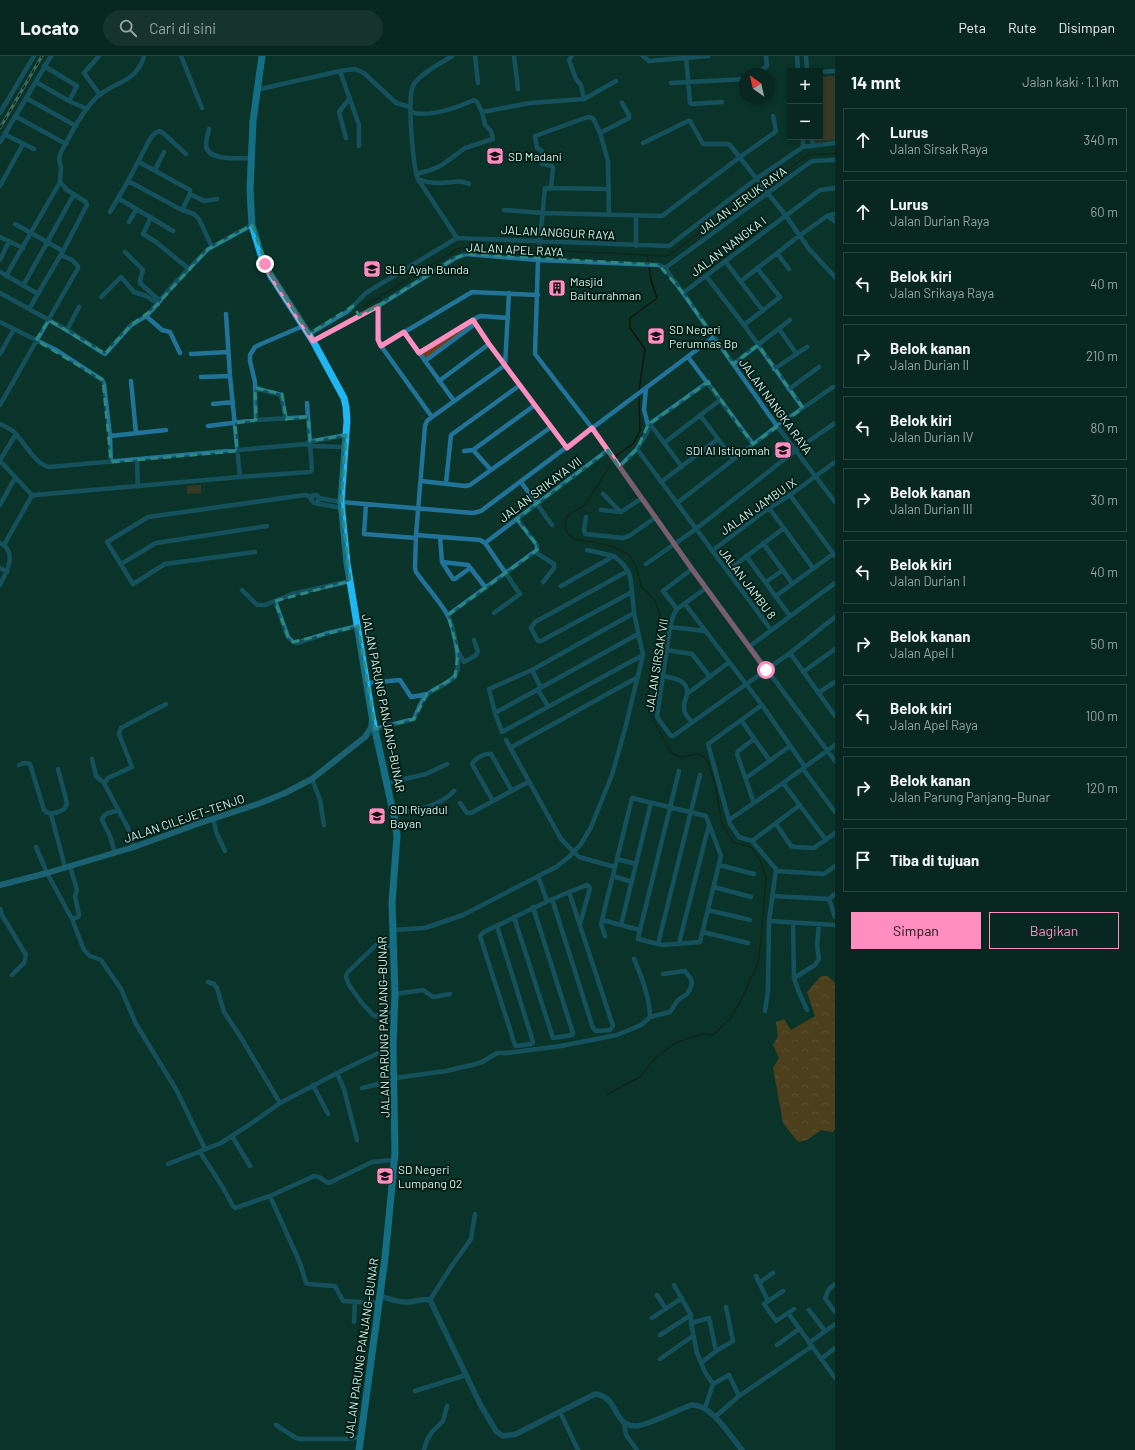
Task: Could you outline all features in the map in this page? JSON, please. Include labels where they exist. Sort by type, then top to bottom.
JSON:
[{"type":"main road","name":"JALAN PARUNG PANJANG–BUNAR","points":[[262,56],[256,90],[251,158],[250,190],[252,225],[261,256],[270,274],[309,334],[344,398],[346,407],[346,435],[341,505],[346,563],[358,626],[372,716],[394,815],[397,836],[392,903],[395,994],[393,1046],[395,1079],[394,1160],[385,1258],[359,1450]]},
{"type":"main road","name":"JALAN CILEJET–TENJO","points":[[0,885],[134,847],[258,804],[285,793],[312,779],[360,741],[371,728],[372,716]]},
{"type":"main road","points":[[360,741],[369,738],[372,739],[378,746]]},
{"type":"street","points":[[0,113],[34,56]]},
{"type":"street","points":[[0,142],[51,56]]},
{"type":"street","points":[[99,56],[84,73],[100,95]]},
{"type":"street","points":[[6,276],[60,182],[61,168],[59,159],[87,108],[100,95],[136,72],[141,65],[144,56]]},
{"type":"street","points":[[181,56],[202,108]]},
{"type":"street","points":[[309,334],[348,311],[366,293],[457,238],[416,174],[410,112],[411,91],[414,84],[421,77],[452,56]]},
{"type":"street","points":[[475,56],[478,83]]},
{"type":"street","points":[[514,56],[518,89]]},
{"type":"street","points":[[572,56],[569,60],[576,79],[581,85],[584,98]]},
{"type":"street","points":[[643,56],[649,61],[708,56]]},
{"type":"street","points":[[764,68],[767,66],[766,56]]},
{"type":"street","points":[[797,56],[798,68]]},
{"type":"street","points":[[806,56],[807,68]]},
{"type":"street","points":[[686,57],[690,103],[722,102]]},
{"type":"street","points":[[44,66],[77,86],[69,100]]},
{"type":"street","points":[[256,90],[350,69],[359,70],[371,79],[393,101],[410,107]]},
{"type":"street","points":[[340,71],[359,125],[359,146]]},
{"type":"street","points":[[823,72],[835,71]]},
{"type":"street","points":[[671,83],[739,78]]},
{"type":"street","points":[[482,112],[530,103],[584,98],[616,81]]},
{"type":"street","points":[[36,82],[87,108]]},
{"type":"street","points":[[26,98],[76,126]]},
{"type":"street","points":[[346,138],[339,112],[350,98]]},
{"type":"street","points":[[410,112],[420,115],[453,108],[474,100],[477,102],[482,112],[485,125],[492,131],[493,139],[465,148],[442,165],[432,170],[416,174]]},
{"type":"street","points":[[600,134],[629,118],[629,115],[622,103]]},
{"type":"street","points":[[15,116],[66,144]]},
{"type":"street","points":[[504,210],[636,217],[662,216],[740,157],[776,132],[773,116]]},
{"type":"street","points":[[551,187],[553,168],[552,166],[542,164],[542,152],[537,148],[535,136],[588,117],[592,117],[600,134],[608,161],[609,215]]},
{"type":"street","points":[[643,143],[690,121],[703,144],[728,144],[786,216],[808,249],[835,277]]},
{"type":"street","points":[[209,129],[206,144],[211,154],[228,158],[251,158]]},
{"type":"street","points":[[110,212],[139,162],[150,139],[155,133],[159,131],[164,133],[186,154]]},
{"type":"street","points":[[4,134],[34,150]]},
{"type":"street","points":[[802,140],[803,147],[835,143]]},
{"type":"street","points":[[812,140],[813,145]]},
{"type":"street","points":[[0,186],[23,144]]},
{"type":"street","name":"JALAN ANGGUR RAYA","points":[[457,238],[540,243],[669,246],[803,147]]},
{"type":"street","points":[[155,170],[164,152]]},
{"type":"street","name":"JALAN JERUK RAYA","points":[[665,268],[813,161],[835,160]]},
{"type":"street","points":[[139,162],[190,190],[190,194],[204,201],[217,199]]},
{"type":"street","points":[[418,179],[433,183],[458,181],[469,184]]},
{"type":"street","points":[[128,181],[182,210],[194,214],[212,246]]},
{"type":"street","points":[[30,309],[87,205],[86,202],[65,188],[60,182]]},
{"type":"street","points":[[609,188],[551,187],[544,190],[538,260],[535,354],[592,428],[692,569],[835,761]]},
{"type":"street","name":"JALAN NANGKA I","points":[[683,293],[820,190],[835,188]]},
{"type":"street","points":[[23,286],[74,194]]},
{"type":"street","points":[[182,210],[190,194]]},
{"type":"street","points":[[118,198],[173,231]]},
{"type":"street","points":[[129,222],[136,210]]},
{"type":"street","points":[[740,282],[799,236],[827,216],[835,214]]},
{"type":"street","points":[[827,216],[835,222]]},
{"type":"street","points":[[636,217],[636,246]]},
{"type":"street","points":[[151,218],[143,234],[156,242],[189,269]]},
{"type":"street","points":[[0,405],[78,268],[76,263],[47,242],[32,232],[15,224]]},
{"type":"street","points":[[0,293],[67,330],[105,354],[131,325],[146,316],[168,290],[212,246],[252,225]]},
{"type":"street","points":[[0,237],[23,248]]},
{"type":"street","points":[[0,260],[9,241]]},
{"type":"street","points":[[126,252],[143,270],[140,283],[159,302]]},
{"type":"street","points":[[777,253],[789,269]]},
{"type":"street","name":"JALAN APEL RAYA","points":[[313,341],[378,306],[455,258],[466,254],[538,260],[652,264],[665,268]]},
{"type":"street","points":[[725,261],[762,310]]},
{"type":"street","name":"JALAN NANGKA RAYA","points":[[665,268],[777,426],[835,502]]},
{"type":"street","points":[[744,326],[780,297],[757,268]]},
{"type":"street","points":[[0,272],[38,294]]},
{"type":"street","points":[[706,276],[803,408]]},
{"type":"street","points":[[101,297],[121,277],[134,292],[159,302]]},
{"type":"street","points":[[381,346],[472,292],[538,294]]},
{"type":"street","points":[[505,365],[509,293]]},
{"type":"street","points":[[353,306],[359,315]]},
{"type":"street","points":[[378,306],[378,340],[432,417]]},
{"type":"street","points":[[67,330],[79,307]]},
{"type":"street","points":[[226,314],[230,376],[240,477]]},
{"type":"street","points":[[146,316],[162,330],[170,332],[180,353]]},
{"type":"street","points":[[424,361],[481,316],[508,318]]},
{"type":"street","points":[[733,364],[790,320]]},
{"type":"street","points":[[0,322],[56,350],[102,380],[104,384],[110,436],[111,462]]},
{"type":"street","points":[[474,322],[567,448]]},
{"type":"street","points":[[419,353],[474,322]]},
{"type":"street","points":[[256,420],[255,382],[250,355],[255,347],[304,326]]},
{"type":"street","points":[[0,354],[14,329]]},
{"type":"street","points":[[779,329],[796,353]]},
{"type":"street","points":[[404,332],[454,401]]},
{"type":"street","points":[[311,497],[312,502],[316,503],[341,505],[366,504],[477,513],[567,448],[714,337]]},
{"type":"street","points":[[439,381],[489,344]]},
{"type":"street","points":[[774,369],[807,347]]},
{"type":"street","points":[[191,354],[228,352]]},
{"type":"street","points":[[688,357],[753,444]]},
{"type":"street","points":[[375,729],[414,719],[421,700],[427,694],[455,676],[459,667],[458,652],[448,615],[416,572],[416,537],[425,426],[427,421],[432,417],[505,365]]},
{"type":"street","points":[[788,389],[819,367]]},
{"type":"street","points":[[201,377],[230,376]]},
{"type":"street","points":[[131,381],[136,433]]},
{"type":"street","points":[[619,467],[637,449],[646,435],[649,425],[708,382]]},
{"type":"street","points":[[446,483],[451,435],[520,385]]},
{"type":"street","points":[[255,388],[281,394],[286,419]]},
{"type":"street","points":[[677,503],[777,426],[833,388]]},
{"type":"street","points":[[645,389],[644,410],[649,425],[682,467]]},
{"type":"street","points":[[664,443],[720,400]]},
{"type":"street","points":[[213,404],[233,402]]},
{"type":"street","points":[[16,434],[0,461],[33,496],[310,472],[312,470],[311,446],[307,404]]},
{"type":"street","points":[[464,451],[473,450],[535,405]]},
{"type":"street","points":[[700,415],[733,459]]},
{"type":"street","points":[[208,426],[256,420],[308,417]]},
{"type":"street","points":[[646,564],[696,529],[796,450],[835,423]]},
{"type":"street","points":[[0,424],[16,434],[38,461],[44,466],[55,467],[306,444],[311,446],[345,447]]},
{"type":"street","points":[[421,481],[468,486],[551,427]]},
{"type":"street","points":[[110,436],[166,430]]},
{"type":"street","points":[[306,444],[310,440],[346,435]]},
{"type":"street","points":[[661,482],[718,439]]},
{"type":"street","name":"JALAN JAMBU 8","points":[[637,449],[771,630]]},
{"type":"street","points":[[473,450],[491,470]]},
{"type":"street","name":"JALAN SRIKAYA VII","points":[[485,543],[536,504],[609,452]]},
{"type":"street","points":[[137,460],[138,487]]},
{"type":"street","name":"JALAN JAMBU IX","points":[[712,551],[769,508],[816,477],[835,462]]},
{"type":"street","points":[[0,505],[15,478]]},
{"type":"street","points":[[521,482],[552,525]]},
{"type":"street","points":[[603,494],[621,512]]},
{"type":"street","points":[[256,552],[165,564],[133,584],[107,542],[148,517],[304,495],[311,497],[313,495],[317,495],[319,498],[341,505]]},
{"type":"street","points":[[776,596],[813,568],[834,555],[790,495]]},
{"type":"street","points":[[0,585],[7,572],[10,561],[10,555],[2,544],[33,496]]},
{"type":"street","points":[[316,503],[319,498]]},
{"type":"street","points":[[600,510],[621,512],[642,498]]},
{"type":"street","points":[[366,504],[364,534],[440,537],[480,540],[485,543],[520,594],[494,613]]},
{"type":"street","points":[[769,508],[813,568]]},
{"type":"street","points":[[586,517],[584,530],[585,534],[623,538],[629,536],[656,518]]},
{"type":"street","points":[[448,615],[535,552],[538,548],[517,519]]},
{"type":"street","points":[[121,564],[156,542],[266,526]]},
{"type":"street","points":[[726,571],[784,528]]},
{"type":"street","points":[[440,537],[442,562],[454,579],[470,568]]},
{"type":"street","points":[[763,543],[792,583]]},
{"type":"street","points":[[393,930],[425,928],[463,915],[556,867],[573,853],[581,844],[591,827],[612,775],[643,655],[634,613],[631,582],[628,571],[614,556],[587,550]]},
{"type":"street","points":[[535,552],[554,564],[554,568],[543,582]]},
{"type":"street","points":[[560,586],[614,556]]},
{"type":"street","points":[[746,556],[790,616]]},
{"type":"street","points":[[442,562],[465,564],[486,588]]},
{"type":"street","points":[[0,568],[7,572]]},
{"type":"street","points":[[692,569],[663,591],[677,609],[706,588]]},
{"type":"street","points":[[766,582],[783,570]]},
{"type":"street","points":[[628,571],[535,622],[531,628],[532,632],[536,639],[541,641],[632,592]]},
{"type":"street","points":[[242,590],[257,605],[265,605],[302,591],[350,582]]},
{"type":"street","points":[[750,646],[835,583]]},
{"type":"street","points":[[275,601],[288,637],[293,642],[297,643],[328,633],[358,626]]},
{"type":"street","points":[[685,604],[728,663],[762,705],[835,812]]},
{"type":"street","name":"JALAN SIRSAK VII","points":[[677,609],[670,627],[657,717],[669,734],[673,736],[692,722]]},
{"type":"street","points":[[634,613],[532,670],[489,689],[495,713],[502,732],[643,655]]},
{"type":"street","points":[[663,676],[680,680],[687,688],[684,710],[692,722],[790,653],[835,617]]},
{"type":"street","points":[[670,627],[705,631]]},
{"type":"street","points":[[495,713],[638,634]]},
{"type":"street","points":[[458,652],[464,662],[475,656],[478,652],[474,640]]},
{"type":"street","points":[[803,672],[835,649]]},
{"type":"street","points":[[666,650],[692,654],[710,677]]},
{"type":"street","points":[[790,653],[818,694],[834,713]]},
{"type":"street","points":[[687,694],[728,663]]},
{"type":"street","points":[[532,670],[548,706]]},
{"type":"street","points":[[510,748],[638,677]]},
{"type":"street","points":[[367,684],[400,680],[411,697],[427,694]]},
{"type":"street","points":[[818,694],[835,682]]},
{"type":"street","points":[[104,783],[108,778],[132,767],[119,734],[121,728],[166,704]]},
{"type":"street","points":[[762,705],[708,744],[732,829],[739,837],[752,841],[776,867],[769,921],[768,990],[765,1011]]},
{"type":"street","points":[[741,720],[770,760]]},
{"type":"street","points":[[754,739],[738,751],[737,754],[754,803]]},
{"type":"street","points":[[506,740],[561,839],[573,853],[579,857],[615,867]]},
{"type":"street","points":[[729,820],[783,784],[835,745]]},
{"type":"street","points":[[746,778],[790,746]]},
{"type":"street","points":[[493,801],[472,764],[474,761],[487,754],[491,754],[512,791]]},
{"type":"street","points":[[92,758],[96,776],[104,783],[128,828],[134,847]]},
{"type":"street","points":[[19,765],[24,763],[30,764],[44,810],[51,814],[64,809],[67,803],[58,769]]},
{"type":"street","points":[[387,783],[426,774],[447,764]]},
{"type":"street","points":[[605,936],[601,924],[632,798],[671,807],[706,816],[720,856],[700,942],[658,944],[638,939],[671,807],[679,771]]},
{"type":"street","points":[[658,944],[700,775]]},
{"type":"street","points":[[312,779],[320,800],[324,825]]},
{"type":"street","points":[[460,803],[465,812],[469,814],[528,782]]},
{"type":"street","points":[[783,784],[826,840]]},
{"type":"street","points":[[394,815],[429,806],[443,800],[454,791]]},
{"type":"street","points":[[621,925],[651,803]]},
{"type":"street","points":[[752,841],[800,805]]},
{"type":"street","points":[[115,852],[110,836],[102,820],[105,814],[118,811]]},
{"type":"street","points":[[51,814],[67,866],[77,890],[75,896],[79,916],[72,919]]},
{"type":"street","points":[[213,819],[217,834],[225,851]]},
{"type":"street","points":[[776,824],[791,846],[795,847],[814,848],[835,833]]},
{"type":"street","points":[[679,943],[709,825]]},
{"type":"street","points":[[36,847],[47,872],[72,919],[84,950],[90,956],[101,960],[121,989],[136,1024],[177,1091],[202,1150],[234,1207],[238,1208],[270,1196],[314,1176],[320,1177],[329,1183],[372,1162],[394,1160]]},
{"type":"street","points":[[617,859],[636,864]]},
{"type":"street","points":[[719,865],[754,874]]},
{"type":"street","points":[[776,871],[824,874],[835,866]]},
{"type":"street","points":[[538,876],[549,900],[593,1028],[596,1031],[610,1030],[612,1026],[569,892]]},
{"type":"street","points":[[613,876],[632,882]]},
{"type":"street","points":[[497,926],[533,1042],[531,1044],[516,1046],[480,940],[480,936],[482,934],[497,926],[514,917],[533,907],[587,885],[590,887],[580,924]]},
{"type":"street","points":[[714,887],[750,897]]},
{"type":"street","points":[[772,896],[829,899],[835,894]]},
{"type":"street","points":[[829,899],[835,917]]},
{"type":"street","points":[[514,917],[554,1038],[572,1035],[573,1033],[533,907]]},
{"type":"street","points":[[0,909],[1,916],[26,955],[24,963],[12,975]]},
{"type":"street","points":[[708,910],[750,920]]},
{"type":"street","points":[[602,920],[640,930]]},
{"type":"street","points":[[769,921],[835,925]]},
{"type":"street","points":[[793,922],[794,978],[807,1010]]},
{"type":"street","points":[[794,978],[815,965],[819,959],[817,946],[819,924]]},
{"type":"street","points":[[703,932],[748,943]]},
{"type":"street","points":[[393,947],[381,944],[376,945],[347,972],[346,977],[354,992],[373,1015],[376,1016],[395,1011]]},
{"type":"street","points":[[634,959],[640,972],[649,1002],[650,1016]]},
{"type":"street","points":[[362,1088],[395,1079],[446,1071],[472,1065],[482,1062],[497,1053],[561,1046],[617,1035],[641,1025],[650,1016],[670,1012],[678,1000],[687,994],[692,984],[691,980],[684,971],[663,974]]},
{"type":"street","points":[[208,982],[214,984],[217,988],[224,1012],[280,1103]]},
{"type":"street","points":[[395,994],[423,990],[433,997],[450,994]]},
{"type":"street","points":[[168,1164],[214,1146],[232,1136],[280,1103],[313,1085],[393,1046]]},
{"type":"street","points":[[337,1073],[345,1092],[357,1140]]},
{"type":"street","points":[[313,1085],[328,1114]]},
{"type":"street","points":[[232,1136],[250,1166]]},
{"type":"street","points":[[270,1196],[300,1263],[306,1283],[335,1286],[341,1301],[355,1302],[379,1299],[407,1302],[427,1299],[430,1300]]},
{"type":"street","points":[[430,1300],[449,1270],[472,1239],[476,1214]]},
{"type":"street","points":[[759,1283],[773,1273]]},
{"type":"street","points":[[756,1276],[768,1301]]},
{"type":"street","points":[[835,1284],[829,1289],[825,1298],[835,1312]]},
{"type":"street","points":[[674,1285],[691,1315],[691,1323],[701,1363],[713,1384]]},
{"type":"street","points":[[783,1291],[764,1304],[776,1321],[794,1309]]},
{"type":"street","points":[[656,1295],[666,1309]]},
{"type":"street","points":[[652,1318],[682,1298]]},
{"type":"street","points":[[430,1300],[480,1404],[496,1431],[502,1436],[516,1434],[591,1395],[603,1395],[612,1404],[620,1419],[624,1423],[637,1426],[696,1404],[705,1408],[715,1417],[740,1449]]},
{"type":"street","points":[[354,1322],[355,1302]]},
{"type":"street","points":[[701,1363],[716,1351],[733,1341],[726,1307]]},
{"type":"street","points":[[809,1310],[825,1331]]},
{"type":"street","points":[[788,1313],[834,1376]]},
{"type":"street","points":[[660,1334],[691,1315]]},
{"type":"street","points":[[691,1323],[709,1318],[716,1351]]},
{"type":"street","points":[[715,1417],[739,1396],[810,1345],[835,1324]]},
{"type":"street","points":[[777,1345],[799,1329]]},
{"type":"street","points":[[660,1359],[694,1336]]},
{"type":"street","points":[[821,1359],[835,1348]]},
{"type":"street","points":[[415,1391],[466,1375]]},
{"type":"street","points":[[705,1408],[713,1384],[728,1375],[739,1396]]},
{"type":"street","points":[[424,1450],[427,1440],[432,1432],[443,1421],[447,1406]]},
{"type":"street","points":[[560,1412],[578,1450]]},
{"type":"street","points":[[624,1423],[626,1435],[636,1450]]},
{"type":"street","points":[[276,1425],[300,1439],[346,1439],[361,1437]]},
{"type":"highlighted area","points":[[252,225],[270,274],[309,334],[353,306],[359,315],[378,306],[455,258],[466,254],[659,265],[683,293],[733,364],[758,345],[803,408],[753,444],[708,382],[648,425],[637,449],[619,467],[608,450],[536,504],[517,519],[537,545],[537,550],[448,615],[458,652],[455,677],[427,694],[414,719],[375,729],[358,626],[293,642],[288,637],[275,601],[350,581],[341,502],[346,435],[310,441],[308,417],[286,419],[282,394],[255,388],[256,420],[235,423],[237,451],[111,462],[103,380],[36,340],[49,320],[105,354],[131,325],[152,310],[208,249]]},
{"type":"green space","points":[[835,76],[835,140],[815,142],[815,140],[823,140],[823,77]]},
{"type":"green space","points":[[473,320],[475,324],[425,361],[419,353]]},
{"type":"green space","points":[[201,485],[201,493],[187,494],[187,486]]},
{"type":"green space","points":[[821,976],[828,976],[835,983],[835,1129],[832,1132],[821,1130],[807,1140],[798,1142],[783,1123],[773,1068],[779,1058],[773,1045],[778,1036],[776,1022],[784,1019],[791,1030],[815,1016],[807,992]]},
{"type":"waterway","points":[[363,307],[459,248],[547,250],[667,256],[808,155],[835,153]]},
{"type":"waterway","points":[[639,391],[645,349],[630,328],[630,318],[657,298],[651,280],[647,255]]},
{"type":"waterway","points":[[606,1095],[640,1077],[656,1057],[677,1042],[702,1034],[713,1035],[730,1019],[740,1002],[758,963],[766,877],[760,860],[751,847],[733,842],[722,824],[715,784],[707,760],[699,754],[680,757],[671,753],[649,711],[648,695],[656,659],[661,618],[655,600],[641,586],[636,566],[628,554],[612,546],[575,539],[568,534],[565,526],[567,516],[585,505],[617,455],[633,444],[640,431],[639,395]]},
{"type":"railway","points":[[0,128],[42,56]]},
{"type":"place","name":"SD Madani","points":[[495,156]]},
{"type":"place","name":"SLB Ayah Bunda","points":[[372,269]]},
{"type":"place","name":"Masjid Baiturrahman","points":[[557,288]]},
{"type":"place","name":"SD Negeri Perumnas Bp","points":[[656,336]]},
{"type":"place","name":"SDI Al Istiqomah","points":[[783,450]]},
{"type":"place","name":"SDI Riyadul Bayan","points":[[377,816]]},
{"type":"place","name":"SD Negeri Lumpang 02","points":[[385,1176]]},
{"type":"route","points":[[265,264],[313,341],[378,306],[378,340],[381,346],[404,332],[419,353],[473,320],[489,344],[567,448],[592,428],[766,670]]}]
